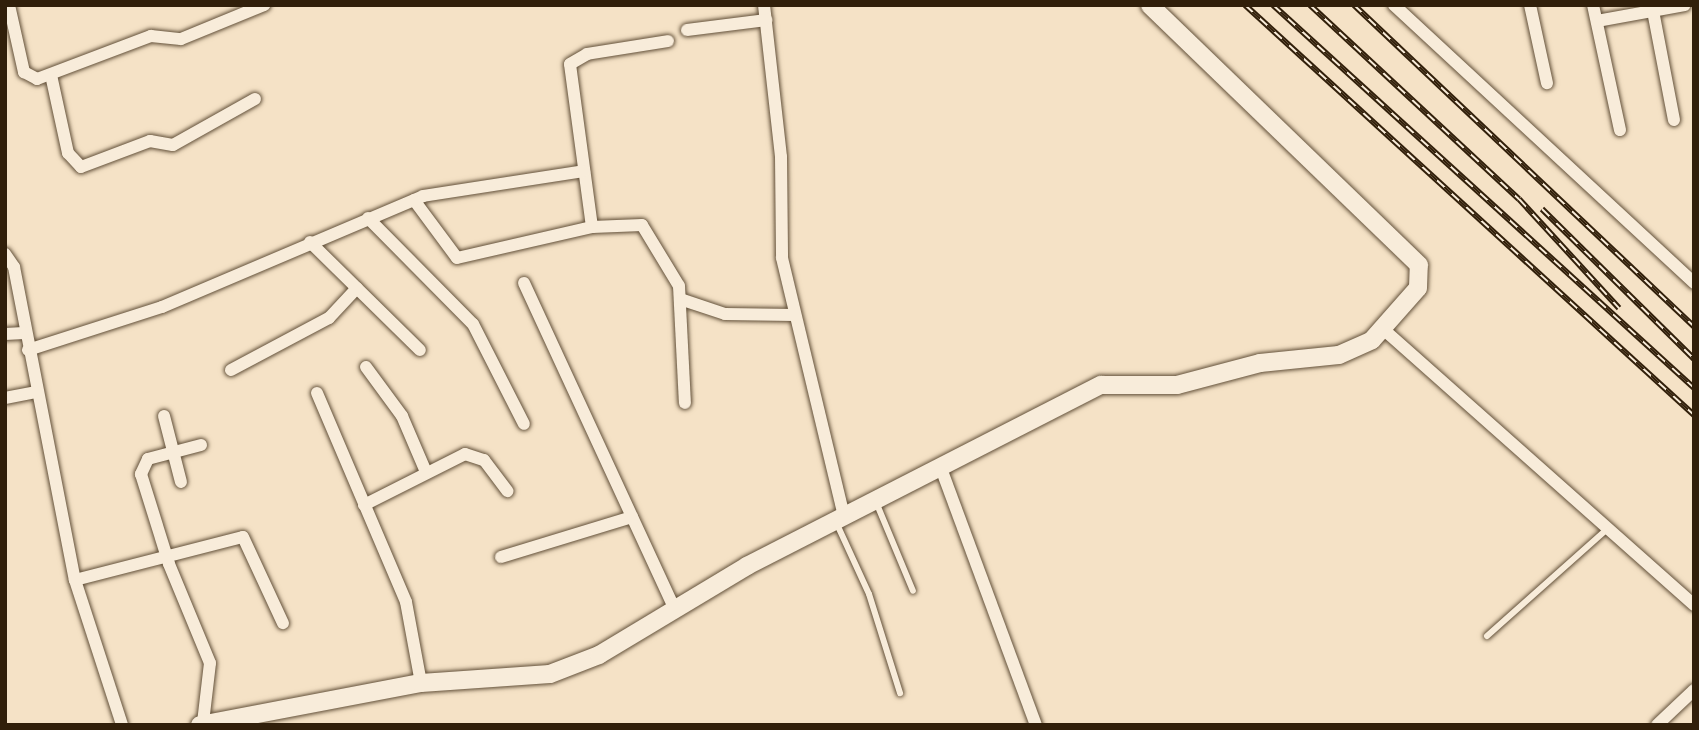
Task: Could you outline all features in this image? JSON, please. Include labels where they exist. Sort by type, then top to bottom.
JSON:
[{"type":"street","points":[[9,5],[26,75],[51,75],[151,37],[181,39],[264,5]]},
{"type":"street","points":[[764,5],[782,157],[782,258],[840,519]]},
{"type":"street","points":[[201,445],[148,459],[142,469],[166,556],[212,669],[202,724],[421,683],[550,674],[599,655],[674,607],[840,519],[942,471],[1117,380],[1177,385],[1260,363],[1350,352],[1377,334],[1418,288],[1419,265],[1150,5]]},
{"type":"street","points":[[1394,5],[1694,283]]},
{"type":"street","points":[[1530,5],[1547,83]]},
{"type":"street","points":[[1593,5],[1619,130]]},
{"type":"street","points":[[1597,21],[1685,5]]},
{"type":"street","points":[[1653,11],[1674,120]]},
{"type":"street","points":[[687,30],[766,20]]},
{"type":"street","points":[[592,226],[570,64],[587,54],[668,41]]},
{"type":"street","points":[[51,75],[68,153],[81,167],[150,141],[173,145],[255,99]]},
{"type":"street","points":[[28,350],[162,307],[414,200],[584,171]]},
{"type":"street","points":[[414,200],[454,258],[592,226],[642,225],[671,266],[680,299],[685,403]]},
{"type":"street","points":[[368,218],[473,324],[524,424]]},
{"type":"street","points":[[310,242],[420,350]]},
{"type":"street","points":[[5,254],[14,267],[35,392],[75,580],[122,725]]},
{"type":"street","points":[[524,283],[674,607]]},
{"type":"street","points":[[231,370],[329,318],[357,288]]},
{"type":"street","points":[[680,299],[725,314],[794,315]]},
{"type":"street","points":[[5,334],[24,333]]},
{"type":"street","points":[[1377,334],[1609,527],[1694,606]]},
{"type":"street","points":[[366,367],[402,416],[426,472]]},
{"type":"street","points":[[5,398],[35,392]]},
{"type":"street","points":[[317,393],[406,602],[421,683]]},
{"type":"street","points":[[164,416],[181,482]]},
{"type":"street","points":[[365,505],[426,472],[473,455],[507,491]]},
{"type":"street","points":[[942,471],[1036,725]]},
{"type":"street","points":[[501,557],[632,517]]},
{"type":"street","points":[[75,580],[243,537],[283,623]]},
{"type":"street","points":[[1657,725],[1694,690]]},
{"type":"lane","points":[[876,502],[913,591]]},
{"type":"lane","points":[[840,519],[869,594],[900,693]]},
{"type":"lane","points":[[1487,636],[1609,527]]},
{"type":"railway","points":[[1245,5],[1694,415]]},
{"type":"railway","points":[[1273,5],[1694,388]]},
{"type":"railway","points":[[1310,5],[1519,199],[1619,308]]},
{"type":"railway","points":[[1354,5],[1694,326]]},
{"type":"railway","points":[[1542,209],[1694,359]]}]
